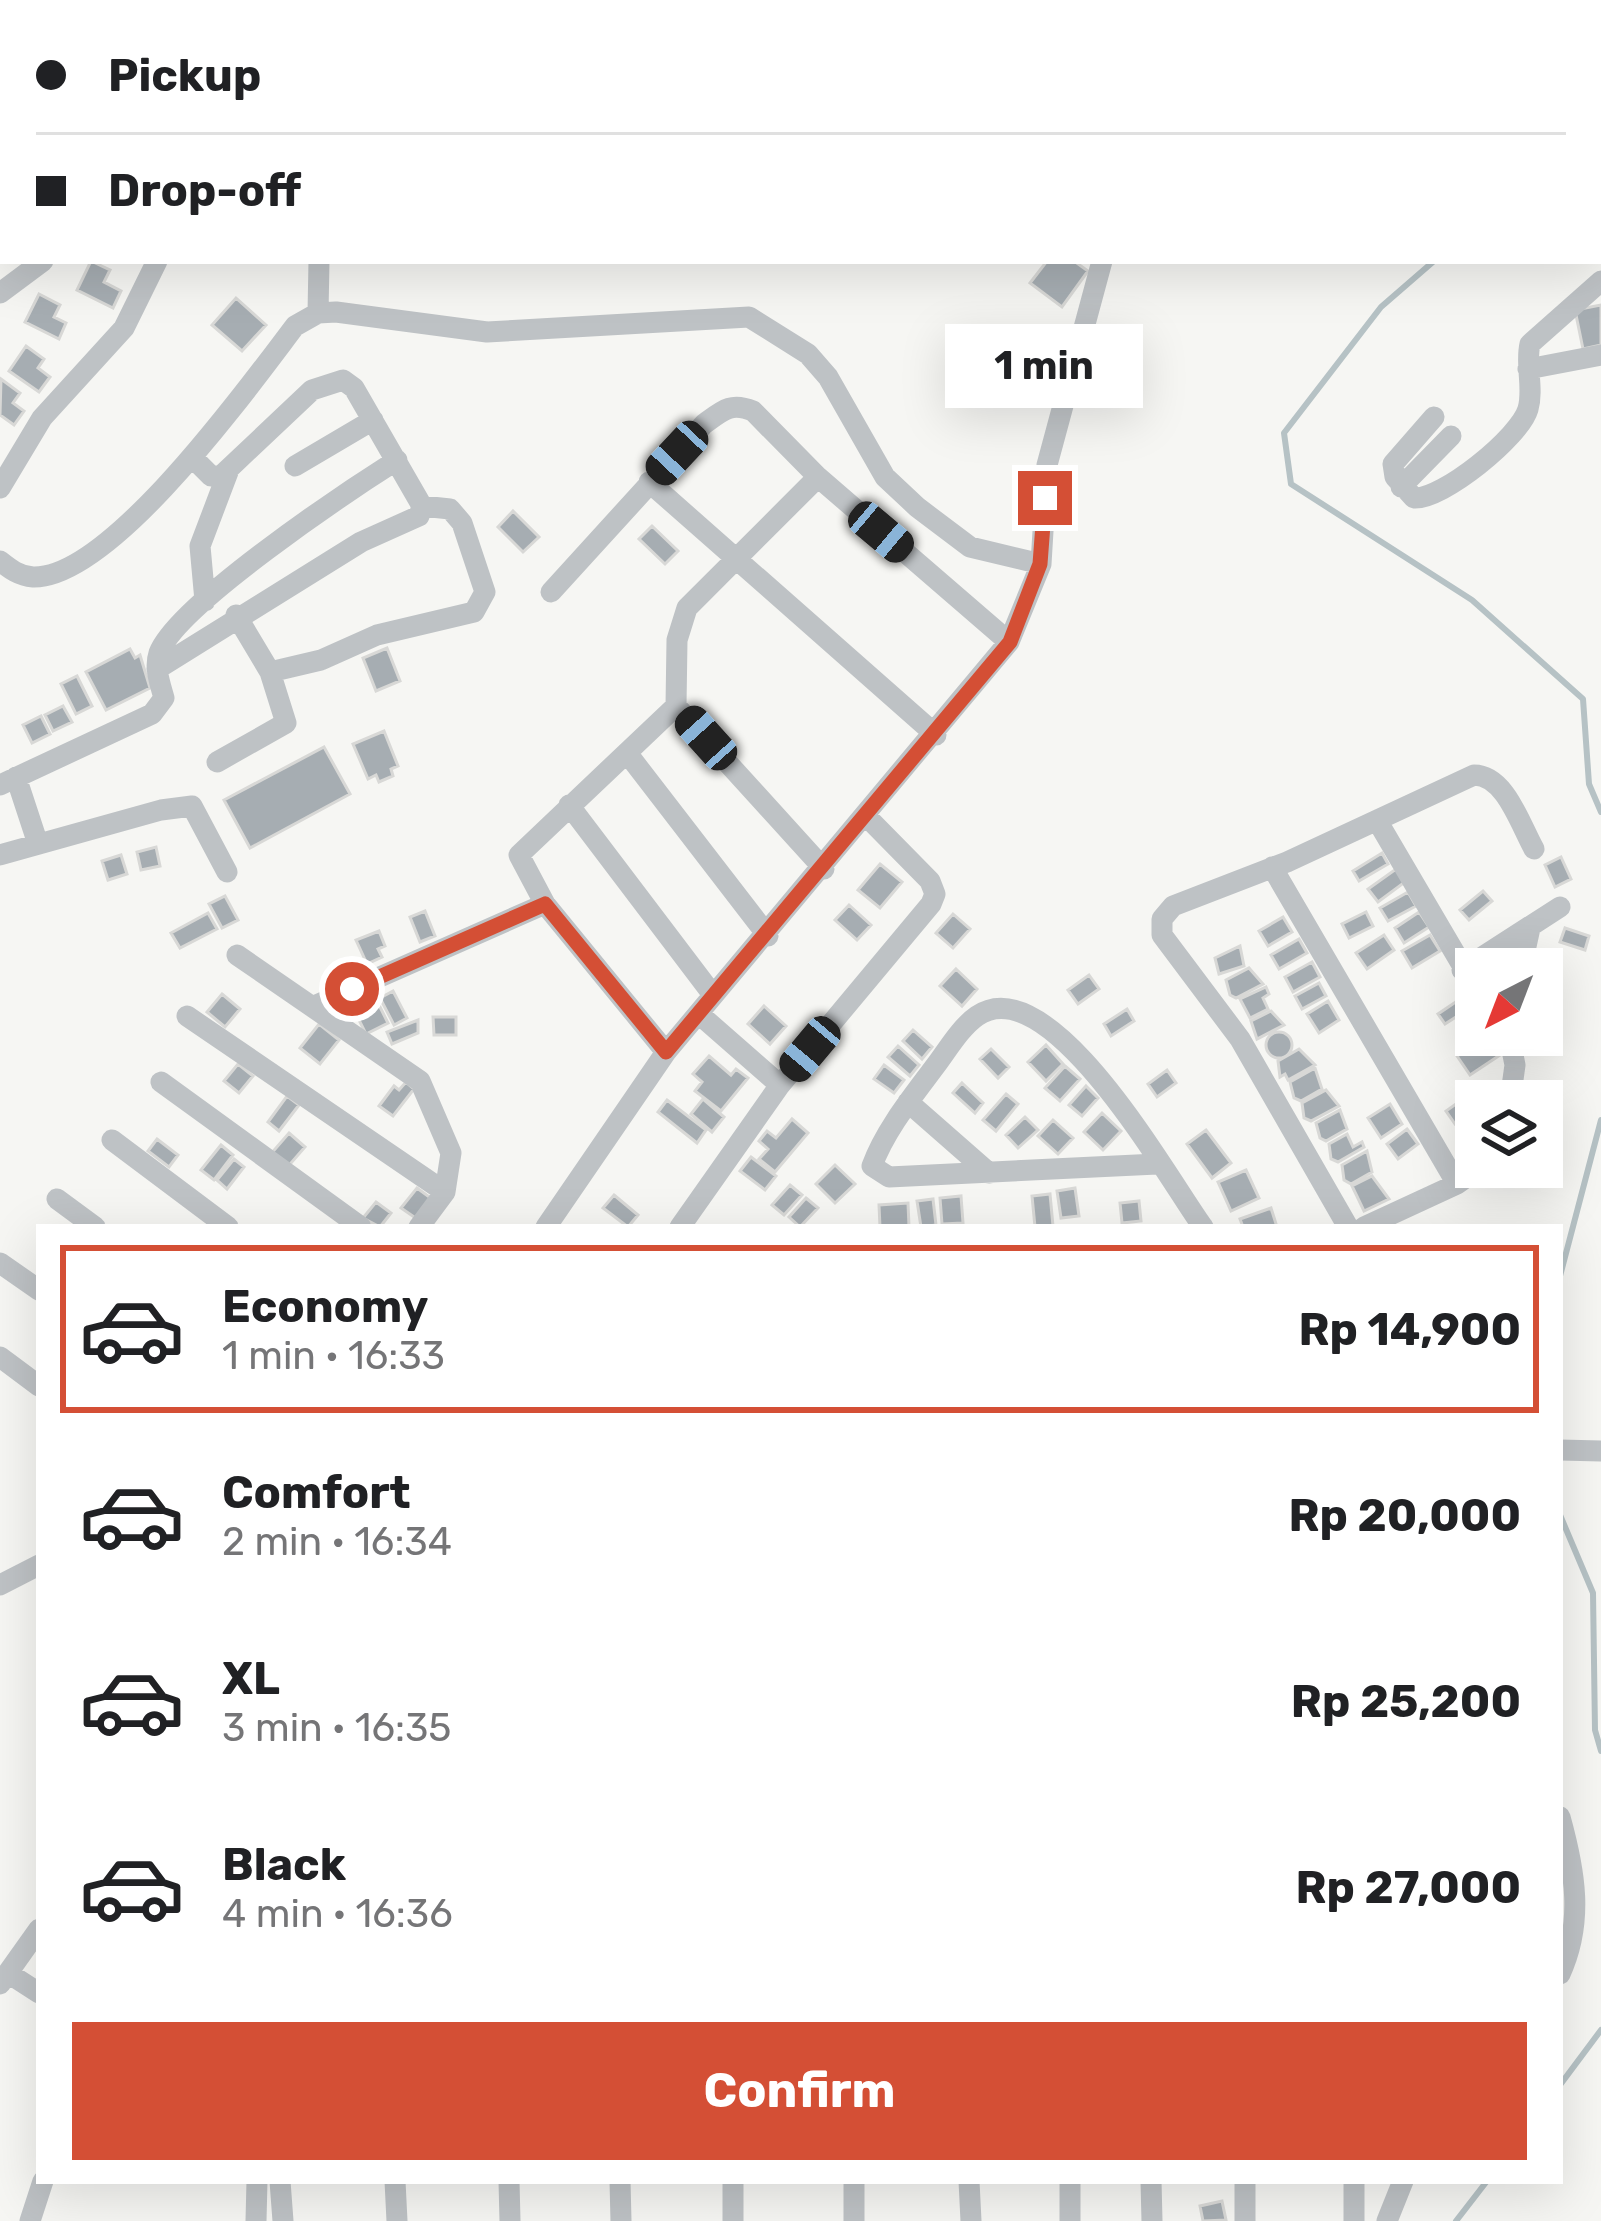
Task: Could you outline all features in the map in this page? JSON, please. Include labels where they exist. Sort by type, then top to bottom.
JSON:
[{"type":"street","points":[[0,293],[39,264]]},
{"type":"street","points":[[0,488],[42,418],[124,328],[156,264]]},
{"type":"street","points":[[318,313],[319,264]]},
{"type":"street","points":[[548,1224],[666,1052],[1010,642],[1040,564],[1047,465],[1101,264]]},
{"type":"street","points":[[1401,487],[1443,444],[1426,425],[1393,464],[1401,487],[1414,497],[1432,497],[1499,446],[1528,409],[1530,344],[1601,281]]},
{"type":"street","points":[[0,561],[27,576],[51,573],[154,501],[194,459],[295,326],[318,313],[365,313],[488,332],[748,316],[808,354],[828,377],[885,477],[917,507],[970,547],[1040,564]]},
{"type":"street","points":[[1528,369],[1601,355]]},
{"type":"street","points":[[157,669],[236,615],[361,542],[419,516],[422,506],[397,460],[354,388],[343,380],[312,390],[229,472],[200,546],[206,601]]},
{"type":"street","points":[[551,592],[704,424],[728,406],[740,405],[753,411],[818,477],[1010,642]]},
{"type":"street","points":[[295,466],[373,421]]},
{"type":"street","points":[[194,459],[211,476],[229,472]]},
{"type":"street","points":[[38,844],[8,781],[152,714],[164,698],[157,669],[163,645],[206,601],[397,460]]},
{"type":"street","points":[[666,1052],[545,904],[519,855],[676,706],[680,621],[818,477]]},
{"type":"street","points":[[649,482],[936,735]]},
{"type":"street","points":[[271,672],[321,660],[377,635],[474,611],[483,604],[485,592],[462,523],[450,509],[422,506]]},
{"type":"street","points":[[217,762],[286,723],[271,672],[236,615]]},
{"type":"street","points":[[676,706],[824,869]]},
{"type":"street","points":[[627,753],[768,936]]},
{"type":"street","points":[[1346,1224],[1240,1039],[1162,935],[1161,924],[1173,906],[1483,774],[1500,788],[1534,849]]},
{"type":"street","points":[[568,805],[713,995]]},
{"type":"street","points":[[0,855],[161,809],[192,806],[227,872]]},
{"type":"street","points":[[682,1224],[780,1085],[935,894],[929,881],[867,817]]},
{"type":"street","points":[[1378,822],[1455,958]]},
{"type":"street","points":[[1272,867],[1455,1181]]},
{"type":"street","points":[[314,1006],[545,904]]},
{"type":"street","points":[[1498,948],[1560,907]]},
{"type":"street","points":[[1526,948],[1530,928]]},
{"type":"street","points":[[237,955],[420,1081],[451,1153],[445,1192],[421,1224]]},
{"type":"street","points":[[1157,1164],[889,1178],[876,1173],[872,1162],[908,1102],[979,1014],[1007,1007],[1034,1014],[1072,1045],[1201,1224]]},
{"type":"street","points":[[699,1014],[780,1085]]},
{"type":"street","points":[[187,1016],[445,1192]]},
{"type":"street","points":[[161,1082],[357,1224]]},
{"type":"street","points":[[908,1102],[989,1173]]},
{"type":"street","points":[[112,1140],[224,1224]]},
{"type":"street","points":[[1393,1221],[1455,1185]]},
{"type":"street","points":[[57,1199],[91,1224]]},
{"type":"street","points":[[1,1263],[36,1288]]},
{"type":"street","points":[[0,1358],[36,1384]]},
{"type":"street","points":[[1568,1449],[1601,1451]]},
{"type":"street","points":[[0,1585],[36,1567]]},
{"type":"street","points":[[1563,1832],[1576,1897],[1575,1942],[1563,1968]]},
{"type":"street","points":[[36,1933],[4,1978],[36,1992]]},
{"type":"street","points":[[30,2221],[43,2184]]},
{"type":"street","points":[[256,2221],[269,2184]]},
{"type":"street","points":[[271,2184],[283,2221]]},
{"type":"street","points":[[395,2184],[397,2221]]},
{"type":"street","points":[[509,2184],[510,2221]]},
{"type":"street","points":[[620,2184],[621,2221]]},
{"type":"street","points":[[733,2184],[733,2221]]},
{"type":"street","points":[[854,2184],[854,2221]]},
{"type":"street","points":[[969,2184],[971,2221]]},
{"type":"street","points":[[1070,2184],[1070,2221]]},
{"type":"street","points":[[1151,2184],[1152,2221]]},
{"type":"street","points":[[1245,2221],[1246,2184]]},
{"type":"street","points":[[1354,2184],[1354,2221]]},
{"type":"street","points":[[1387,2221],[1402,2184]]},
{"type":"building","points":[[90,264],[97,264],[110,270],[104,282],[121,291],[113,308],[77,290]]},
{"type":"building","points":[[1045,264],[1078,264],[1088,271],[1062,307],[1030,283]]},
{"type":"building","points":[[39,294],[60,305],[54,317],[66,323],[59,339],[25,322]]},
{"type":"building","points":[[236,298],[266,325],[242,351],[212,325]]},
{"type":"building","points":[[1601,305],[1601,345],[1583,349],[1575,310]]},
{"type":"building","points":[[1018,343],[1019,380],[971,381],[970,345]]},
{"type":"building","points":[[26,346],[44,359],[38,368],[50,377],[39,392],[9,371]]},
{"type":"building","points":[[1,379],[20,393],[13,403],[24,411],[14,425],[0,415]]},
{"type":"building","points":[[513,511],[539,537],[523,552],[498,527]]},
{"type":"building","points":[[652,526],[678,551],[665,564],[639,539]]},
{"type":"building","points":[[387,648],[400,681],[376,691],[363,658]]},
{"type":"building","points":[[130,649],[135,658],[140,655],[150,688],[106,710],[86,672]]},
{"type":"building","points":[[77,676],[92,706],[76,714],[61,684]]},
{"type":"building","points":[[63,706],[72,722],[53,731],[45,715]]},
{"type":"building","points":[[41,716],[50,734],[32,743],[23,725]]},
{"type":"building","points":[[384,731],[398,766],[391,769],[393,776],[379,782],[376,775],[368,779],[353,744]]},
{"type":"building","points":[[324,747],[350,794],[250,848],[224,800]]},
{"type":"building","points":[[156,847],[160,866],[141,870],[137,852]]},
{"type":"building","points":[[1382,853],[1388,864],[1359,881],[1353,871]]},
{"type":"building","points":[[121,855],[127,874],[108,880],[102,861]]},
{"type":"building","points":[[1561,857],[1571,879],[1555,887],[1545,865]]},
{"type":"building","points":[[880,864],[902,882],[880,908],[858,890]]},
{"type":"building","points":[[1396,869],[1405,882],[1378,902],[1368,889]]},
{"type":"building","points":[[1483,891],[1492,901],[1469,920],[1460,910]]},
{"type":"building","points":[[1408,892],[1416,906],[1388,921],[1380,908]]},
{"type":"building","points":[[225,896],[238,920],[222,928],[209,904]]},
{"type":"building","points":[[849,905],[871,925],[857,940],[835,920]]},
{"type":"building","points":[[425,911],[435,936],[420,942],[410,917]]},
{"type":"building","points":[[1366,912],[1373,926],[1349,938],[1342,924]]},
{"type":"building","points":[[1419,912],[1429,927],[1404,943],[1395,928]]},
{"type":"building","points":[[208,913],[217,929],[180,948],[171,933]]},
{"type":"building","points":[[953,914],[970,929],[953,948],[936,933]]},
{"type":"building","points":[[1283,917],[1292,932],[1268,946],[1259,931]]},
{"type":"building","points":[[1565,928],[1589,936],[1585,950],[1560,942]]},
{"type":"building","points":[[379,931],[385,946],[378,949],[382,957],[367,964],[356,940]]},
{"type":"building","points":[[1384,935],[1394,950],[1367,969],[1356,953]]},
{"type":"building","points":[[1430,935],[1440,951],[1412,968],[1402,951]]},
{"type":"building","points":[[1299,939],[1307,953],[1279,969],[1271,955]]},
{"type":"building","points":[[1240,946],[1244,966],[1219,974],[1215,958]]},
{"type":"building","points":[[1312,962],[1320,977],[1293,992],[1285,977]]},
{"type":"building","points":[[1249,968],[1263,984],[1236,998],[1230,995],[1226,980]]},
{"type":"building","points":[[956,969],[977,989],[962,1006],[940,986]]},
{"type":"building","points":[[1089,975],[1099,989],[1078,1004],[1068,990]]},
{"type":"building","points":[[1319,983],[1326,996],[1302,1009],[1295,996]]},
{"type":"building","points":[[1266,987],[1269,994],[1263,998],[1268,1009],[1250,1018],[1240,999]]},
{"type":"building","points":[[393,991],[407,1018],[394,1025],[380,998]]},
{"type":"building","points":[[222,994],[240,1009],[225,1027],[207,1012]]},
{"type":"building","points":[[376,999],[388,1023],[366,1034],[354,1010]]},
{"type":"building","points":[[1328,1001],[1339,1020],[1319,1033],[1307,1014]]},
{"type":"building","points":[[1455,1002],[1455,1018],[1445,1024],[1438,1014]]},
{"type":"building","points":[[764,1006],[786,1026],[770,1044],[748,1024]]},
{"type":"building","points":[[1127,1009],[1134,1021],[1111,1036],[1104,1024]]},
{"type":"building","points":[[1271,1011],[1284,1025],[1257,1039],[1251,1021]]},
{"type":"building","points":[[433,1017],[456,1017],[456,1035],[434,1035]]},
{"type":"building","points":[[418,1020],[418,1033],[392,1044],[387,1032]]},
{"type":"building","points":[[319,1024],[339,1040],[320,1064],[300,1048]]},
{"type":"building","points":[[913,1030],[932,1047],[922,1059],[903,1041]]},
{"type":"building","points":[[1279,1032],[1292,1045],[1279,1058],[1266,1045]]},
{"type":"building","points":[[1046,1045],[1063,1064],[1046,1081],[1028,1062]]},
{"type":"building","points":[[898,1046],[919,1065],[910,1076],[888,1057]]},
{"type":"building","points":[[991,1049],[1009,1067],[998,1078],[980,1059]]},
{"type":"building","points":[[1299,1049],[1315,1065],[1288,1080],[1285,1074],[1280,1077],[1278,1061]]},
{"type":"building","points":[[709,1056],[731,1075],[736,1069],[748,1078],[721,1111],[695,1091],[702,1082],[693,1074]]},
{"type":"building","points":[[1457,1056],[1498,1056],[1470,1075]]},
{"type":"building","points":[[238,1064],[253,1076],[239,1093],[224,1081]]},
{"type":"building","points":[[884,1065],[904,1080],[894,1093],[874,1079]]},
{"type":"building","points":[[1065,1066],[1080,1079],[1060,1101],[1045,1088]]},
{"type":"building","points":[[1315,1068],[1322,1089],[1301,1101],[1294,1098],[1290,1082]]},
{"type":"building","points":[[1167,1070],[1176,1083],[1157,1097],[1148,1084]]},
{"type":"building","points":[[406,1082],[414,1089],[393,1116],[379,1106],[394,1086],[399,1090]]},
{"type":"building","points":[[962,1083],[983,1103],[975,1113],[953,1093]]},
{"type":"building","points":[[1086,1086],[1098,1098],[1082,1116],[1069,1105]]},
{"type":"building","points":[[1326,1090],[1339,1106],[1311,1121],[1304,1118],[1302,1103]]},
{"type":"building","points":[[1006,1094],[1018,1104],[996,1131],[983,1120]]},
{"type":"building","points":[[287,1096],[299,1105],[279,1131],[268,1122]]},
{"type":"building","points":[[703,1099],[724,1117],[712,1132],[691,1114]]},
{"type":"building","points":[[667,1100],[706,1130],[697,1143],[658,1112]]},
{"type":"building","points":[[1390,1104],[1402,1124],[1381,1138],[1368,1118]]},
{"type":"building","points":[[1340,1110],[1347,1129],[1326,1141],[1320,1138],[1316,1123]]},
{"type":"building","points":[[1102,1113],[1121,1131],[1103,1150],[1084,1132]]},
{"type":"building","points":[[1025,1117],[1038,1130],[1018,1148],[1006,1135]]},
{"type":"building","points":[[792,1119],[808,1133],[775,1172],[759,1159],[768,1149],[759,1141],[767,1131],[776,1138]]},
{"type":"building","points":[[1053,1120],[1073,1138],[1058,1154],[1038,1136]]},
{"type":"building","points":[[1407,1129],[1418,1144],[1398,1159],[1387,1144]]},
{"type":"building","points":[[1206,1130],[1231,1163],[1212,1178],[1187,1144]]},
{"type":"building","points":[[289,1133],[305,1147],[285,1170],[269,1156]]},
{"type":"building","points":[[1347,1134],[1353,1147],[1362,1142],[1364,1147],[1338,1162],[1331,1159],[1329,1144]]},
{"type":"building","points":[[157,1139],[178,1155],[169,1167],[148,1151]]},
{"type":"building","points":[[221,1145],[233,1155],[214,1180],[201,1170]]},
{"type":"building","points":[[1367,1151],[1372,1172],[1351,1184],[1344,1180],[1342,1165]]},
{"type":"building","points":[[751,1157],[776,1176],[765,1190],[740,1171]]},
{"type":"building","points":[[234,1159],[244,1167],[227,1189],[217,1180]]},
{"type":"building","points":[[835,1165],[855,1184],[835,1203],[816,1184]]},
{"type":"building","points":[[1246,1170],[1259,1198],[1231,1211],[1218,1182]]},
{"type":"building","points":[[1372,1176],[1389,1199],[1364,1211],[1352,1186]]},
{"type":"building","points":[[790,1185],[802,1195],[784,1215],[772,1205]]},
{"type":"building","points":[[417,1188],[432,1199],[417,1219],[401,1208]]},
{"type":"building","points":[[1075,1188],[1079,1216],[1061,1218],[1057,1191]]},
{"type":"building","points":[[1050,1194],[1053,1224],[1035,1224],[1032,1196]]},
{"type":"building","points":[[614,1195],[638,1215],[624,1224],[603,1208]]},
{"type":"building","points":[[961,1196],[963,1223],[942,1224],[940,1198]]},
{"type":"building","points":[[806,1198],[818,1208],[803,1224],[789,1217]]},
{"type":"building","points":[[933,1199],[936,1224],[921,1224],[917,1201]]},
{"type":"building","points":[[1139,1201],[1141,1221],[1122,1223],[1120,1203]]},
{"type":"building","points":[[376,1202],[391,1213],[382,1224],[363,1218]]},
{"type":"building","points":[[908,1203],[909,1224],[880,1224],[879,1205]]},
{"type":"building","points":[[1271,1208],[1276,1224],[1242,1224],[1240,1219]]},
{"type":"building","points":[[1222,2201],[1226,2220],[1203,2221],[1200,2206]]},
{"type":"waterway","points":[[1431,264],[1381,307],[1284,433],[1291,484],[1472,600],[1583,699],[1589,784],[1601,812]]},
{"type":"waterway","points":[[1563,1265],[1601,1120]]},
{"type":"waterway","points":[[1563,1522],[1593,1593],[1595,1730],[1601,1751]]},
{"type":"waterway","points":[[1563,2081],[1601,2030]]},
{"type":"waterway","points":[[1456,2221],[1485,2184]]},
{"type":"route","points":[[352,989],[545,904],[666,1052],[1010,642],[1040,564],[1045,498]]}]
